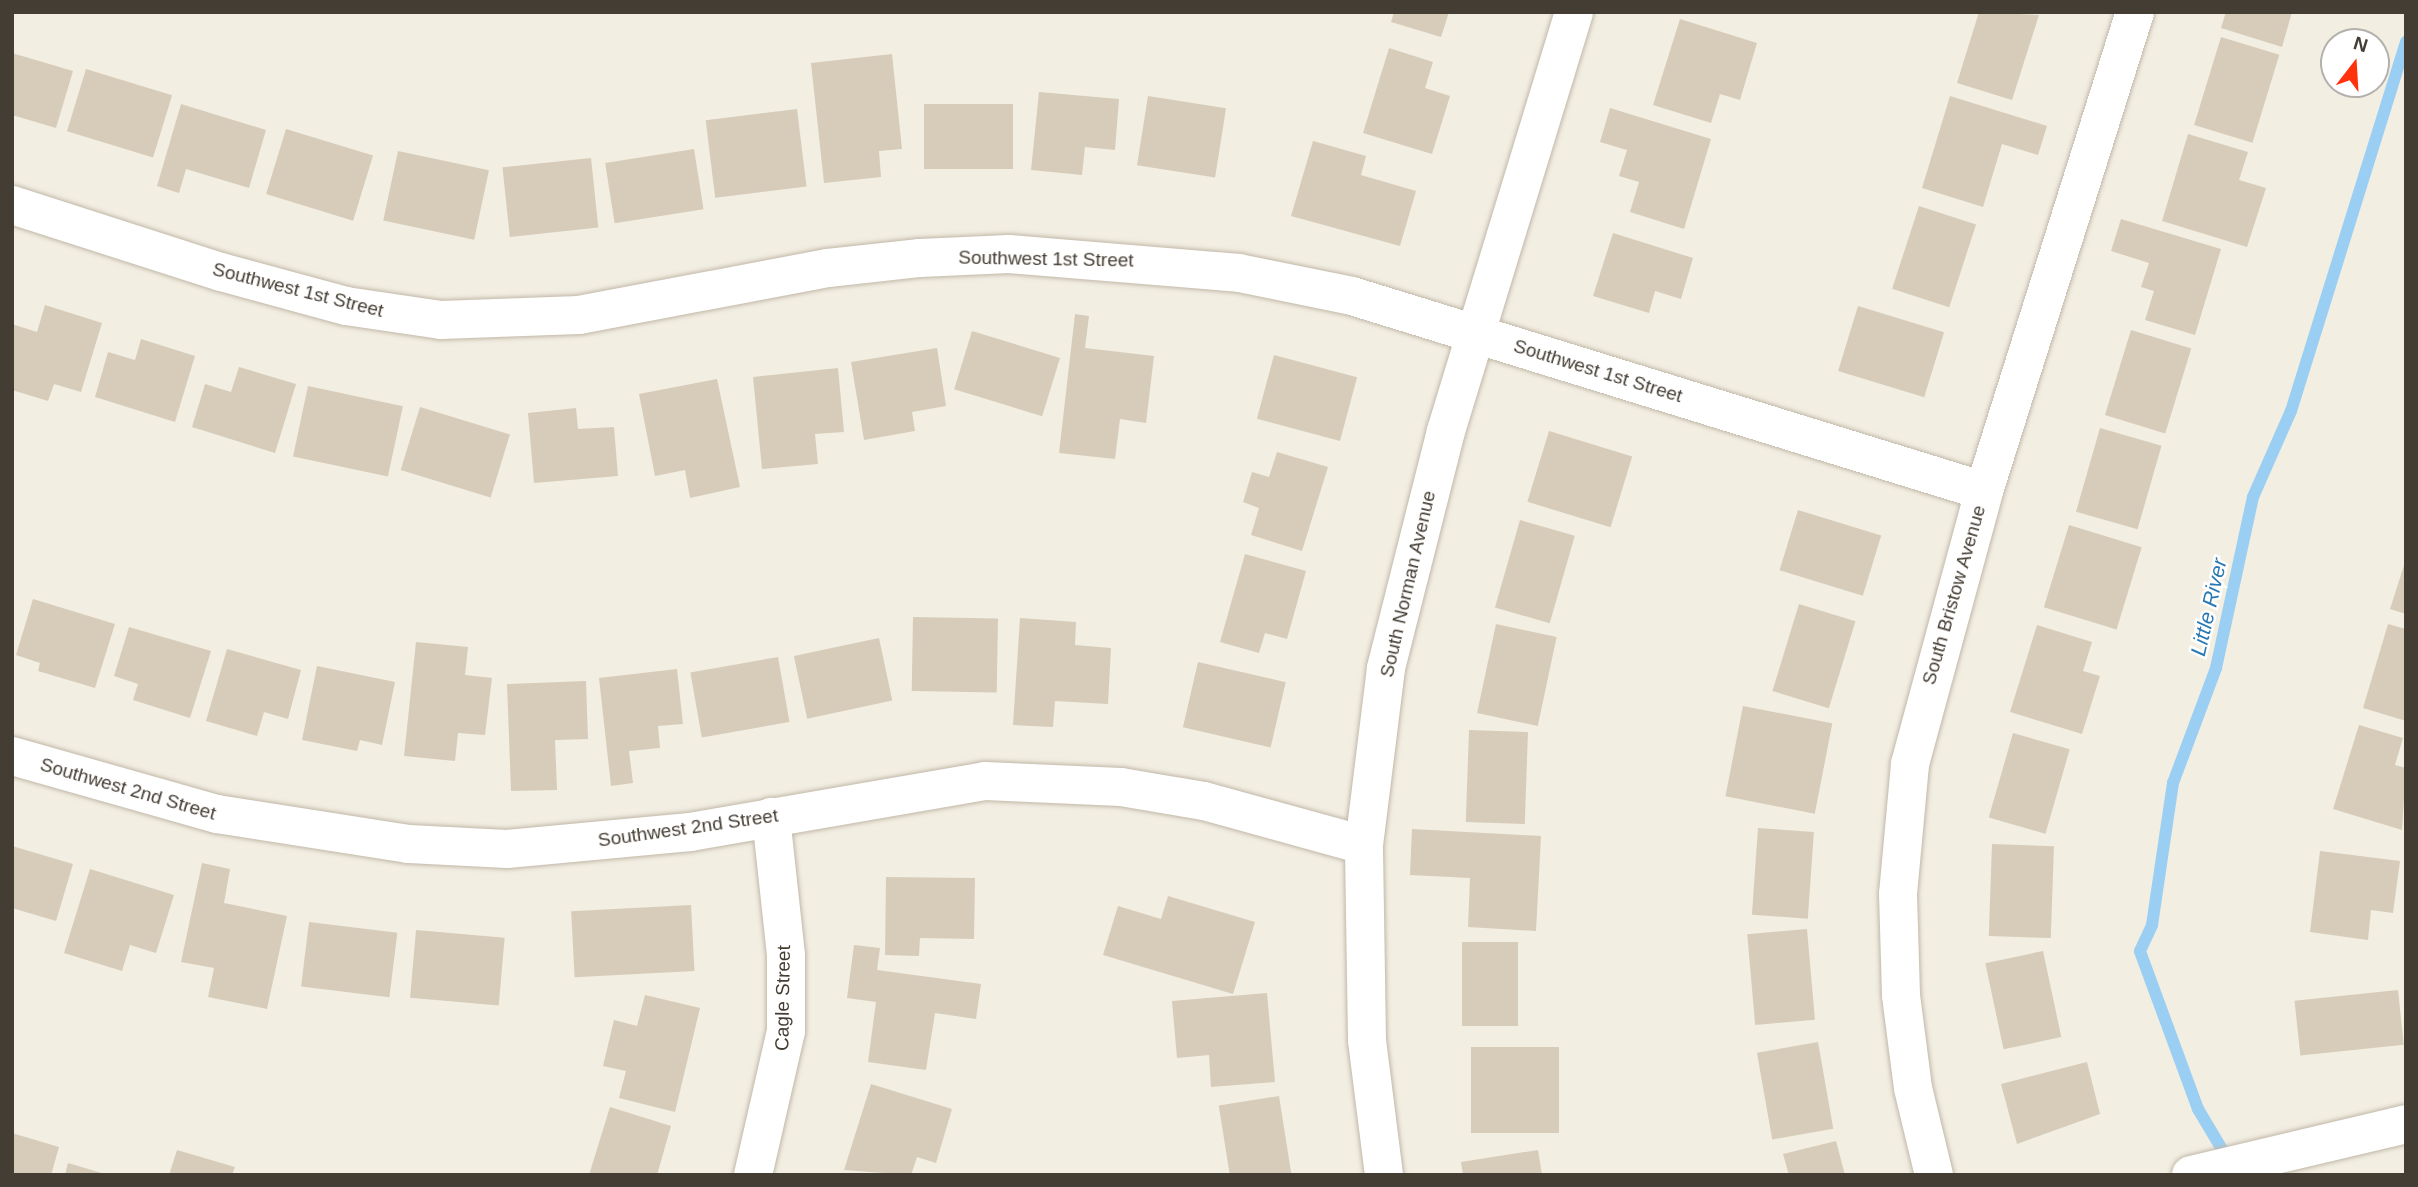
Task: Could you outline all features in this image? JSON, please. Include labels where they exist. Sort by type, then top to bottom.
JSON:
[{"type":"street","name":"South Norman Avenue","points":[[1384,1175],[1367,1040],[1364,845],[1386,668],[1476,333],[1574,12]]},
{"type":"street","name":"South Bristow Avenue","points":[[1934,1175],[1913,1088],[1901,995],[1903,814],[1920,716],[1984,491],[2132,22]]},
{"type":"street","name":"Southwest 1st Street","points":[[12,205],[271,286],[441,320],[566,316],[828,268],[1009,254],[1239,273],[1352,296],[1984,491]]},
{"type":"street","name":"Southwest 2nd Street","points":[[12,755],[217,814],[409,844],[569,845],[771,817],[972,782],[1056,781],[1204,802],[1364,845]]},
{"type":"street","name":"Cagle Street","points":[[752,1175],[786,1031],[786,955],[771,817]]},
{"type":"street","points":[[2192,1175],[2406,1124]]},
{"type":"building","points":[[1394,12],[1449,12],[1441,37],[1391,22]]},
{"type":"building","points":[[1979,12],[2039,15],[2012,100],[1957,83]]},
{"type":"building","points":[[2226,12],[2292,12],[2282,47],[2221,28]]},
{"type":"building","points":[[1680,19],[1757,43],[1740,100],[1720,94],[1711,123],[1653,105]]},
{"type":"building","points":[[2221,37],[2279,55],[2252,143],[2194,125]]},
{"type":"building","points":[[1389,48],[1433,62],[1425,88],[1450,96],[1432,154],[1363,133]]},
{"type":"building","points":[[12,53],[73,71],[56,128],[12,115]]},
{"type":"building","points":[[892,54],[902,149],[879,151],[881,177],[824,183],[811,63]]},
{"type":"building","points":[[86,69],[172,95],[153,157],[67,131]]},
{"type":"building","points":[[1039,92],[1119,99],[1115,150],[1085,147],[1082,175],[1031,170]]},
{"type":"building","points":[[1148,96],[1226,108],[1215,177],[1137,165]]},
{"type":"building","points":[[1950,96],[2047,126],[2038,155],[2002,144],[1983,207],[1922,188]]},
{"type":"building","points":[[181,104],[266,130],[249,188],[186,169],[179,193],[157,186]]},
{"type":"building","points":[[924,104],[1013,104],[1013,169],[924,169]]},
{"type":"building","points":[[1610,108],[1711,139],[1684,229],[1630,212],[1639,182],[1619,176],[1627,150],[1600,142]]},
{"type":"building","points":[[797,109],[807,186],[715,198],[706,120]]},
{"type":"building","points":[[286,129],[373,156],[353,221],[266,194]]},
{"type":"building","points":[[2188,134],[2248,152],[2239,180],[2266,188],[2247,247],[2162,221]]},
{"type":"building","points":[[1313,141],[1366,156],[1361,175],[1416,191],[1400,246],[1291,216]]},
{"type":"building","points":[[694,149],[704,209],[615,223],[605,163]]},
{"type":"building","points":[[398,151],[489,170],[474,240],[383,220]]},
{"type":"building","points":[[591,158],[598,228],[510,237],[502,167]]},
{"type":"building","points":[[1919,206],[1976,225],[1949,307],[1892,289]]},
{"type":"building","points":[[2121,219],[2221,249],[2195,335],[2145,320],[2154,291],[2141,287],[2149,263],[2111,251]]},
{"type":"building","points":[[1613,233],[1693,258],[1681,299],[1655,291],[1649,313],[1593,296]]},
{"type":"building","points":[[45,305],[102,323],[81,392],[54,384],[48,401],[12,390],[12,324],[37,332]]},
{"type":"building","points":[[1858,306],[1944,332],[1924,397],[1838,371]]},
{"type":"building","points":[[1075,314],[1089,316],[1085,348],[1154,356],[1146,423],[1120,419],[1115,459],[1059,453]]},
{"type":"building","points":[[2131,330],[2191,348],[2165,434],[2105,415]]},
{"type":"building","points":[[972,331],[1060,358],[1042,416],[954,389]]},
{"type":"building","points":[[141,339],[195,356],[175,422],[95,397],[108,352],[135,360]]},
{"type":"building","points":[[937,348],[946,406],[912,412],[915,431],[864,440],[851,362]]},
{"type":"building","points":[[1274,355],[1357,377],[1340,441],[1257,419]]},
{"type":"building","points":[[239,367],[296,384],[275,453],[192,427],[205,384],[231,392]]},
{"type":"building","points":[[838,368],[844,432],[815,434],[818,464],[762,469],[753,377]]},
{"type":"building","points":[[717,379],[740,487],[690,498],[685,470],[655,476],[639,394]]},
{"type":"building","points":[[308,386],[403,406],[388,477],[293,456]]},
{"type":"building","points":[[420,407],[510,434],[491,498],[401,470]]},
{"type":"building","points":[[576,408],[578,429],[614,427],[618,476],[534,483],[528,413]]},
{"type":"building","points":[[2100,428],[2162,446],[2138,529],[2076,512]]},
{"type":"building","points":[[1549,431],[1632,456],[1611,527],[1527,502]]},
{"type":"building","points":[[1277,452],[1328,467],[1302,551],[1251,535],[1259,508],[1243,502],[1252,472],[1269,477]]},
{"type":"building","points":[[1798,510],[1881,535],[1863,596],[1780,570]]},
{"type":"building","points":[[1520,520],[1575,536],[1550,623],[1495,607]]},
{"type":"building","points":[[2069,525],[2142,547],[2117,629],[2044,607]]},
{"type":"building","points":[[1245,554],[1306,571],[1287,639],[1265,633],[1259,653],[1220,642]]},
{"type":"building","points":[[2406,559],[2406,614],[2390,609]]},
{"type":"building","points":[[33,599],[115,624],[95,688],[38,671],[40,663],[16,655]]},
{"type":"building","points":[[1799,604],[1855,621],[1829,708],[1772,691]]},
{"type":"building","points":[[913,617],[998,618],[997,692],[912,691]]},
{"type":"building","points":[[1020,618],[1076,622],[1075,645],[1111,648],[1108,704],[1055,701],[1053,727],[1013,725]]},
{"type":"building","points":[[1496,624],[1557,637],[1538,726],[1477,713]]},
{"type":"building","points":[[2388,624],[2406,629],[2406,721],[2363,708]]},
{"type":"building","points":[[2037,625],[2092,642],[2083,671],[2100,676],[2082,734],[2010,712]]},
{"type":"building","points":[[129,627],[211,651],[190,718],[133,700],[138,684],[114,676]]},
{"type":"building","points":[[879,638],[892,701],[807,719],[794,656]]},
{"type":"building","points":[[416,642],[468,647],[465,675],[492,678],[485,735],[458,733],[455,761],[404,756]]},
{"type":"building","points":[[227,649],[301,670],[288,719],[264,712],[257,736],[206,721]]},
{"type":"building","points":[[778,657],[789,722],[702,737],[690,672]]},
{"type":"building","points":[[1198,662],[1286,682],[1271,748],[1183,727]]},
{"type":"building","points":[[317,666],[395,682],[382,745],[360,740],[357,751],[302,740]]},
{"type":"building","points":[[677,669],[683,724],[658,726],[660,748],[629,751],[633,783],[611,786],[599,678]]},
{"type":"building","points":[[586,681],[588,739],[555,740],[557,790],[511,791],[507,684]]},
{"type":"building","points":[[1743,706],[1832,723],[1815,814],[1725,796]]},
{"type":"building","points":[[2359,725],[2403,738],[2395,765],[2406,768],[2402,830],[2333,809]]},
{"type":"building","points":[[1469,730],[1528,732],[1525,824],[1466,822]]},
{"type":"building","points":[[2013,733],[2070,749],[2045,834],[1989,818]]},
{"type":"building","points":[[1758,828],[1814,832],[1808,919],[1752,915]]},
{"type":"building","points":[[1412,829],[1541,836],[1536,931],[1468,927],[1470,878],[1410,875]]},
{"type":"building","points":[[1992,844],[2054,846],[2051,938],[1989,936]]},
{"type":"building","points":[[12,846],[73,864],[56,921],[12,908]]},
{"type":"building","points":[[2320,851],[2400,861],[2393,913],[2371,910],[2368,940],[2310,932]]},
{"type":"building","points":[[202,863],[230,869],[224,903],[287,916],[267,1009],[208,997],[214,968],[181,962]]},
{"type":"building","points":[[90,869],[174,895],[156,953],[130,945],[122,971],[64,953]]},
{"type":"building","points":[[886,877],[975,878],[974,939],[920,938],[919,956],[885,955]]},
{"type":"building","points":[[1168,896],[1255,922],[1233,994],[1103,955],[1118,906],[1161,919]]},
{"type":"building","points":[[691,905],[694,971],[575,977],[571,911]]},
{"type":"building","points":[[309,922],[397,933],[389,997],[301,987]]},
{"type":"building","points":[[1807,929],[1815,1020],[1755,1025],[1747,934]]},
{"type":"building","points":[[416,930],[505,938],[499,1005],[410,998]]},
{"type":"building","points":[[1462,942],[1518,942],[1518,1026],[1462,1026]]},
{"type":"building","points":[[854,945],[880,948],[877,970],[981,984],[976,1019],[935,1013],[926,1070],[868,1062],[876,1002],[847,998]]},
{"type":"building","points":[[2043,951],[2061,1037],[2004,1049],[1985,963]]},
{"type":"building","points":[[2398,990],[2404,1045],[2300,1056],[2295,1001]]},
{"type":"building","points":[[1267,993],[1275,1082],[1211,1087],[1209,1055],[1177,1058],[1172,1001]]},
{"type":"building","points":[[645,995],[700,1008],[675,1112],[619,1098],[626,1071],[603,1066],[614,1020],[637,1026]]},
{"type":"building","points":[[1818,1042],[1833,1129],[1772,1139],[1757,1053]]},
{"type":"building","points":[[1471,1047],[1559,1047],[1559,1133],[1471,1133]]},
{"type":"building","points":[[2087,1062],[2100,1114],[2017,1144],[2001,1084]]},
{"type":"building","points":[[871,1084],[952,1109],[936,1163],[917,1157],[911,1175],[844,1170]]},
{"type":"building","points":[[1279,1096],[1292,1175],[1230,1175],[1219,1106]]},
{"type":"building","points":[[610,1107],[671,1126],[657,1175],[589,1175]]},
{"type":"building","points":[[12,1133],[59,1147],[51,1175],[12,1175]]},
{"type":"building","points":[[1836,1141],[1845,1175],[1789,1175],[1783,1154]]},
{"type":"building","points":[[177,1150],[235,1167],[232,1175],[169,1175]]},
{"type":"building","points":[[1538,1150],[1542,1175],[1463,1175],[1461,1162]]},
{"type":"building","points":[[68,1163],[105,1174],[105,1175],[65,1175]]},
{"type":"waterway","name":"Little River","points":[[2229,1161],[2198,1109],[2140,951],[2152,925],[2173,783],[2216,668],[2253,497],[2291,411],[2406,42]]}]
